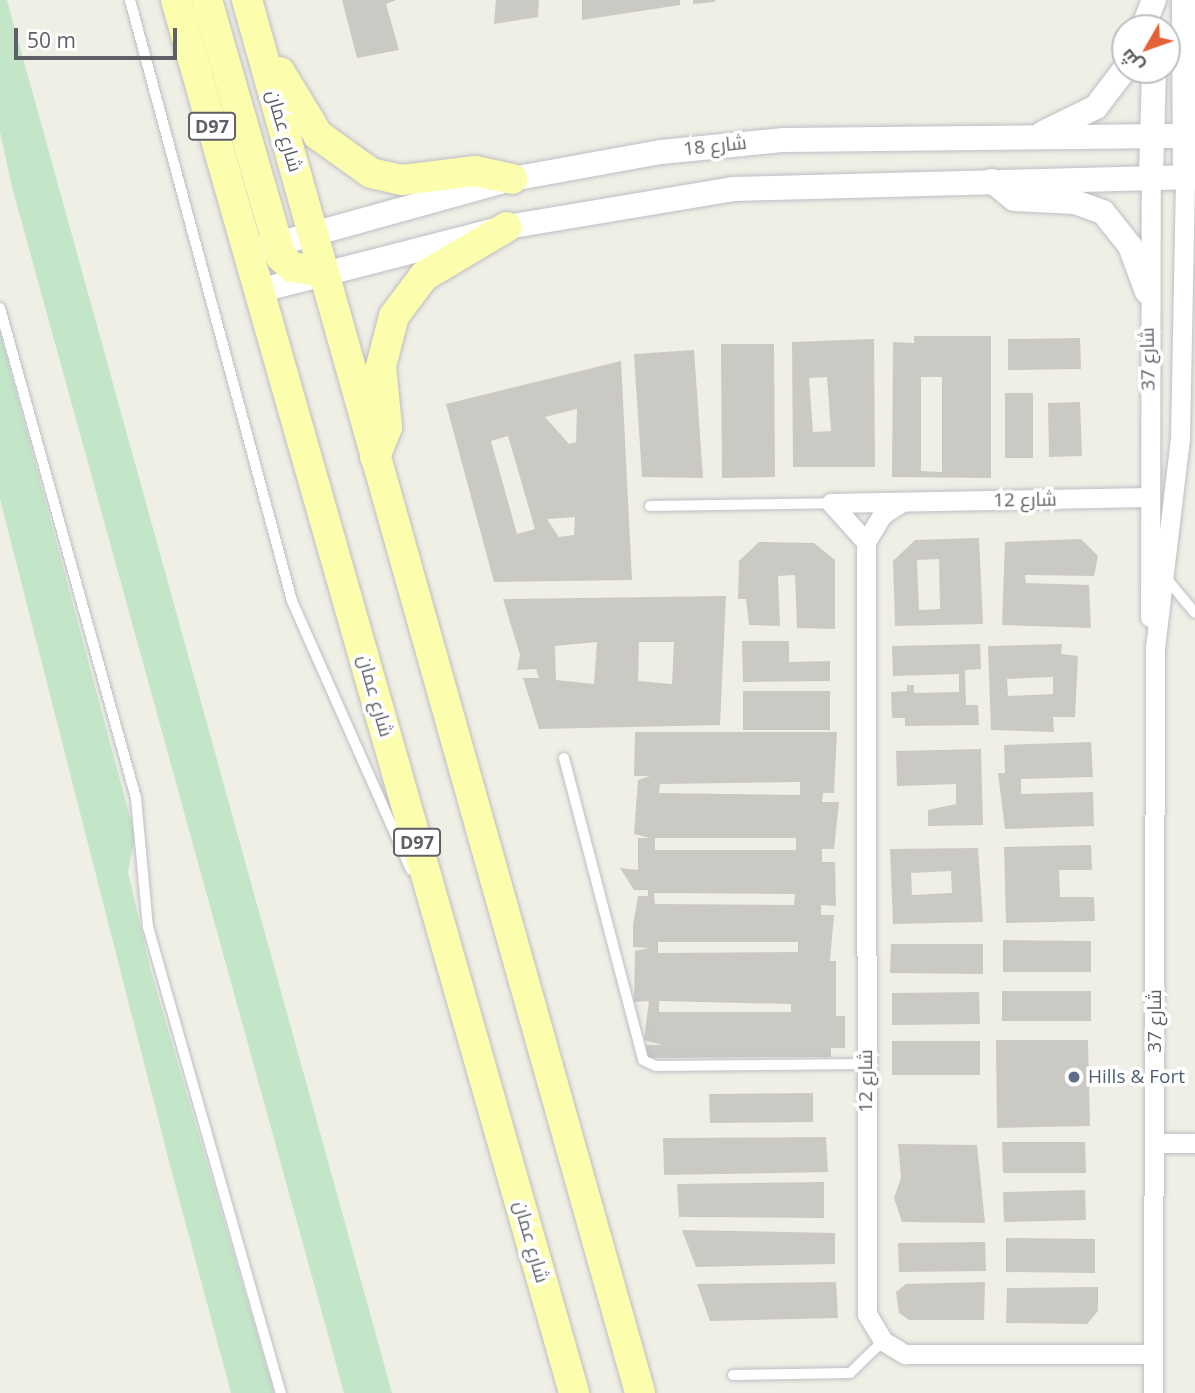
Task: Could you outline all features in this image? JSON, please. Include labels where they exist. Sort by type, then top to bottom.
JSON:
[{"type":"main road","name":"شارع عمان","points":[[176,0],[262,247],[258,290],[574,1393]]},
{"type":"main road","points":[[207,0],[262,247],[292,267],[324,272]]},
{"type":"main road","name":"شارع عمان","points":[[247,0],[640,1393]]},
{"type":"main road","points":[[259,42],[309,122],[357,166],[402,180],[454,172],[512,179]]},
{"type":"main road","points":[[375,457],[387,427],[381,366],[394,316],[424,276],[507,227]]},
{"type":"street","name":"شارع 37","points":[[1155,648],[1180,439],[1191,136],[1184,0]]},
{"type":"street","points":[[1034,137],[1096,107],[1114,84]]},
{"type":"street","name":"شارع 37","points":[[1153,1393],[1155,648],[1149,498],[1147,292],[1154,84]]},
{"type":"street","name":"شارع 18","points":[[262,247],[512,179],[760,142],[1191,136]]},
{"type":"street","points":[[258,290],[507,227],[733,189],[1190,177]]},
{"type":"street","points":[[992,181],[1014,199],[1075,202],[1103,212],[1130,246],[1147,292]]},
{"type":"street","name":"شارع 12","points":[[831,503],[1149,498]]},
{"type":"street","points":[[831,503],[866,542],[882,516],[902,502]]},
{"type":"street","name":"شارع 12","points":[[866,542],[866,1304],[883,1341]]},
{"type":"street","points":[[1155,1143],[1195,1143]]},
{"type":"street","points":[[883,1341],[905,1354],[925,1356],[1153,1354]]},
{"type":"lane","points":[[130,0],[292,601],[447,948]]},
{"type":"lane","points":[[0,308],[136,798],[148,927],[281,1393]]},
{"type":"lane","name":"شارع 12","points":[[650,506],[831,503]]},
{"type":"lane","points":[[1163,574],[1195,613]]},
{"type":"lane","points":[[564,758],[643,1060],[656,1066],[866,1064]]},
{"type":"lane","points":[[733,1375],[850,1373],[883,1341]]},
{"type":"green space","points":[[0,0],[7,0],[392,1393],[344,1393],[12,187],[0,132]]},
{"type":"green space","points":[[0,332],[135,836],[128,872],[150,968],[274,1393],[231,1393],[170,1165],[0,499]]},
{"type":"building","points":[[342,0],[396,0],[386,4],[399,50],[357,58]]},
{"type":"building","points":[[496,0],[539,0],[538,17],[494,24]]},
{"type":"building","points":[[582,0],[680,0],[680,5],[582,20]]},
{"type":"building","points":[[693,0],[715,0],[715,2],[693,4]]},
{"type":"building","points":[[914,336],[991,336],[991,478],[892,477],[893,342],[914,343]],"holes":[[[921,377],[942,377],[942,472],[921,471]]]},
{"type":"building","points":[[1080,338],[1081,369],[1008,370],[1008,339]]},
{"type":"building","points":[[874,339],[875,467],[793,467],[792,342]],"holes":[[[827,377],[831,431],[813,432],[809,378]]]},
{"type":"building","points":[[721,344],[774,344],[775,477],[722,478]]},
{"type":"building","points":[[694,350],[703,478],[642,477],[634,354]]},
{"type":"building","points":[[621,361],[632,580],[494,582],[446,404]],"holes":[[[577,409],[576,442],[569,444],[545,417]],[[508,436],[535,529],[517,534],[491,441]],[[575,517],[574,535],[559,537],[547,519]]]},
{"type":"building","points":[[1005,393],[1033,393],[1033,458],[1005,458]]},
{"type":"building","points":[[1080,402],[1082,456],[1049,457],[1048,403]]},
{"type":"building","points":[[979,538],[983,624],[895,626],[893,561],[915,540]],"holes":[[[939,559],[940,609],[919,610],[917,560]]]},
{"type":"building","points":[[1081,539],[1098,556],[1094,576],[1025,575],[1026,583],[1089,585],[1091,628],[1002,625],[1005,542]]},
{"type":"building","points":[[759,542],[814,543],[835,560],[835,629],[797,628],[795,575],[778,576],[780,626],[749,625],[746,599],[738,599],[739,561]]},
{"type":"building","points":[[726,596],[720,725],[539,729],[523,678],[539,678],[536,669],[517,670],[520,655],[503,599]],"holes":[[[597,642],[594,684],[556,680],[555,646]],[[639,642],[674,642],[672,684],[638,681]]]},
{"type":"building","points":[[742,641],[789,641],[789,662],[830,661],[830,681],[743,682]]},
{"type":"building","points":[[980,644],[981,669],[965,670],[966,705],[978,705],[979,725],[905,726],[905,718],[892,718],[891,692],[907,691],[907,685],[914,685],[914,693],[959,692],[959,674],[893,676],[892,646]]},
{"type":"building","points":[[1062,644],[1061,654],[1078,656],[1075,717],[1053,717],[1054,732],[991,730],[988,646]],"holes":[[[1053,677],[1053,694],[1008,696],[1007,679]]]},
{"type":"building","points":[[743,691],[830,691],[830,730],[743,730]]},
{"type":"building","points":[[635,732],[837,732],[834,793],[823,793],[822,802],[839,802],[834,849],[822,849],[822,862],[835,862],[836,906],[821,905],[821,915],[834,915],[830,961],[836,961],[836,1016],[845,1016],[845,1048],[831,1048],[831,1057],[646,1058],[646,1045],[662,1045],[644,1040],[649,1001],[634,1002],[635,951],[649,948],[633,947],[633,925],[638,896],[648,896],[648,890],[634,890],[620,868],[638,870],[638,838],[650,838],[634,834],[638,780],[650,776],[634,776]],"holes":[[[800,782],[800,795],[659,793],[660,784]],[[655,838],[796,838],[796,850],[655,850]],[[654,893],[795,894],[794,905],[655,904]],[[658,942],[798,942],[798,952],[658,953]],[[659,1001],[791,1004],[791,1012],[659,1012]]]},
{"type":"building","points":[[1091,742],[1093,777],[1021,779],[1021,794],[1093,792],[1094,826],[1005,829],[998,773],[1005,773],[1004,745]]},
{"type":"building","points":[[981,749],[983,825],[928,826],[928,810],[956,804],[956,784],[897,786],[896,751]]},
{"type":"building","points":[[1091,845],[1092,870],[1059,870],[1060,897],[1094,897],[1095,921],[1006,923],[1004,847]]},
{"type":"building","points":[[978,848],[983,922],[893,924],[890,849]],"holes":[[[951,871],[952,893],[912,895],[911,873]]]},
{"type":"building","points":[[1003,940],[1091,941],[1091,972],[1003,972]]},
{"type":"building","points":[[891,944],[983,944],[983,974],[890,973]]},
{"type":"building","points":[[1002,991],[1091,991],[1091,1021],[1002,1021]]},
{"type":"building","points":[[979,992],[980,1024],[892,1025],[892,993]]},
{"type":"building","points":[[996,1040],[1088,1040],[1090,1126],[997,1128]]},
{"type":"building","points":[[892,1041],[980,1041],[980,1075],[892,1075]]},
{"type":"building","points":[[813,1093],[813,1122],[710,1123],[709,1094]]},
{"type":"building","points":[[826,1137],[828,1172],[664,1175],[663,1138]]},
{"type":"building","points":[[1002,1142],[1085,1142],[1086,1173],[1003,1173]]},
{"type":"building","points":[[898,1144],[977,1145],[985,1223],[902,1222],[894,1198],[901,1178]]},
{"type":"building","points":[[824,1182],[824,1218],[679,1217],[677,1184]]},
{"type":"building","points":[[1085,1190],[1086,1220],[1004,1222],[1003,1192]]},
{"type":"building","points":[[682,1230],[835,1233],[835,1264],[696,1267]]},
{"type":"building","points":[[1006,1238],[1095,1239],[1095,1273],[1006,1272]]},
{"type":"building","points":[[985,1242],[986,1271],[899,1272],[898,1243]]},
{"type":"building","points":[[836,1282],[838,1318],[710,1321],[697,1284]]},
{"type":"building","points":[[985,1282],[984,1320],[909,1320],[899,1313],[896,1292],[906,1284]]},
{"type":"building","points":[[1098,1287],[1098,1311],[1087,1324],[1006,1323],[1007,1288]]},
{"type":"place","name":"Hills & Fort","points":[[1074,1077]]}]
